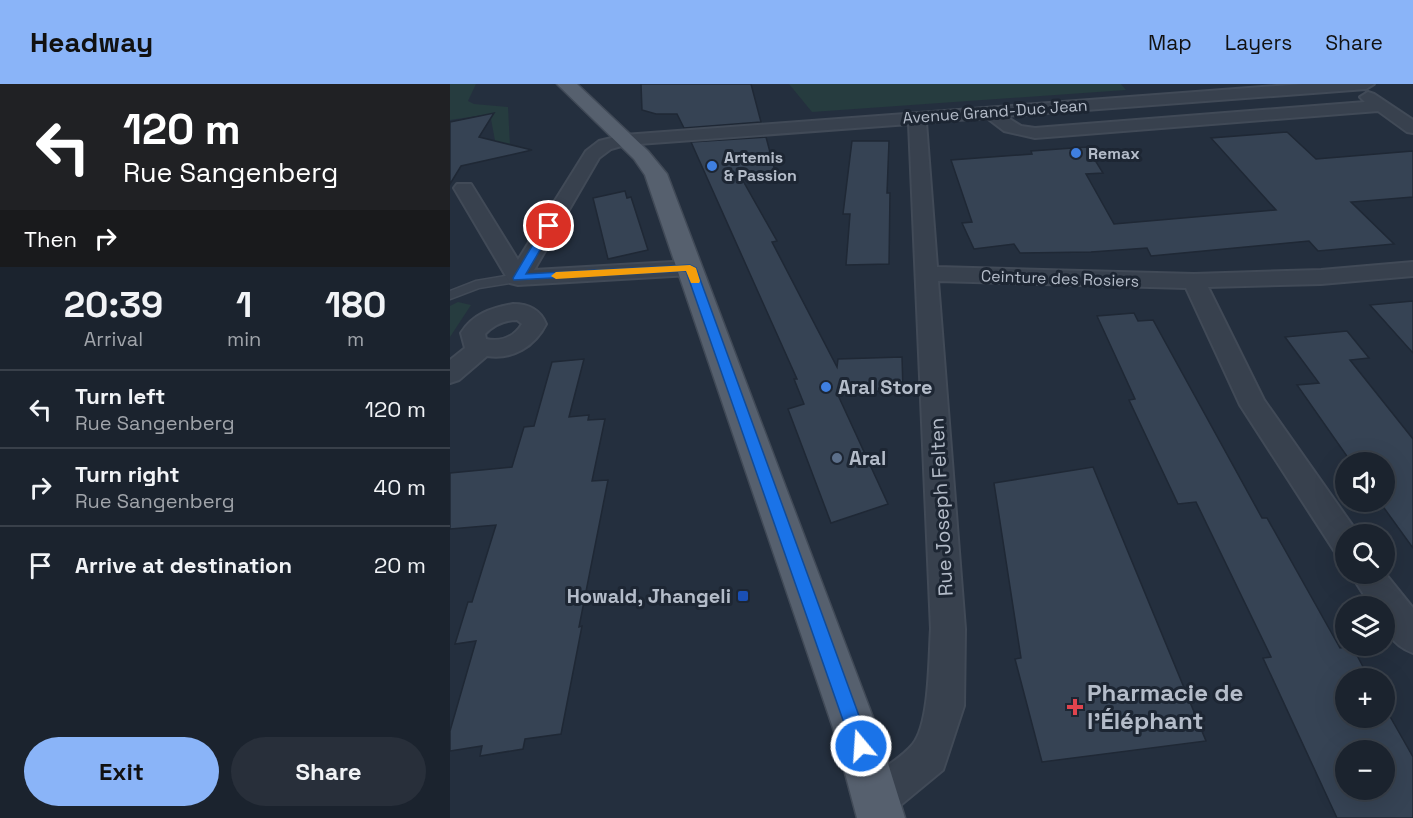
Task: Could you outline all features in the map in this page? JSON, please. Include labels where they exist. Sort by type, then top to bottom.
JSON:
[{"type":"main road","points":[[566,84],[641,155],[656,174],[855,728],[879,808]]},
{"type":"street","name":"Avenue Grand-Duc Jean","points":[[518,278],[592,155],[605,145],[624,140],[1247,88],[1358,85]]},
{"type":"street","points":[[1358,85],[1413,128]]},
{"type":"street","points":[[990,111],[1005,126],[1017,131],[1035,133],[1382,106]]},
{"type":"street","name":"Rue Joseph Felten","points":[[879,808],[928,756],[945,706],[948,629],[917,117]]},
{"type":"street","points":[[464,188],[518,278],[690,268]]},
{"type":"street","name":"Ceinture des Rosiers","points":[[927,274],[1194,281],[1321,277],[1413,269]]},
{"type":"street","points":[[1194,281],[1253,405],[1335,526]]},
{"type":"street","points":[[450,374],[481,348]]},
{"type":"street","points":[[1374,584],[1413,636]]},
{"type":"lane","points":[[450,295],[476,285],[518,278]]},
{"type":"green space","points":[[450,84],[476,84],[468,101],[474,104],[508,107],[510,146],[497,151],[490,114],[450,120]]},
{"type":"green space","points":[[789,84],[1121,84],[1126,90],[812,112]]},
{"type":"green space","points":[[458,302],[471,305],[450,337],[450,306]]},
{"type":"building","points":[[641,84],[751,84],[761,122],[684,128],[677,114],[656,114],[642,110]]},
{"type":"building","points":[[494,113],[479,137],[532,150],[461,166],[450,184],[450,122]]},
{"type":"building","points":[[1287,132],[1316,159],[1413,151],[1413,197],[1351,202],[1394,244],[1318,251],[1309,241],[1151,256],[1147,248],[1020,253],[1014,244],[974,249],[962,223],[972,222],[951,160],[1087,147],[1103,173],[1086,174],[1114,224],[1276,210],[1211,138]]},
{"type":"building","points":[[766,137],[775,171],[742,179],[777,241],[772,242],[837,367],[838,359],[902,357],[903,390],[837,393],[888,504],[831,523],[788,409],[804,404],[794,379],[797,379],[691,142]]},
{"type":"building","points":[[852,141],[889,141],[887,193],[890,193],[889,264],[846,265],[850,214],[843,214]]},
{"type":"building","points":[[625,191],[627,198],[631,197],[648,250],[608,259],[593,198]]},
{"type":"building","points":[[1413,301],[1413,353],[1370,305]]},
{"type":"building","points":[[1134,313],[1138,321],[1153,320],[1262,518],[1267,518],[1335,639],[1335,656],[1357,656],[1364,668],[1335,668],[1335,728],[1395,728],[1395,725],[1413,757],[1413,818],[1337,818],[1263,658],[1271,657],[1196,502],[1178,504],[1129,400],[1135,399],[1097,316]]},
{"type":"building","points":[[1347,331],[1369,358],[1350,360],[1413,439],[1413,548],[1387,512],[1395,512],[1395,452],[1344,452],[1297,385],[1319,383],[1285,337]]},
{"type":"building","points":[[584,359],[569,417],[589,415],[588,420],[605,419],[592,481],[608,480],[561,734],[525,739],[523,749],[480,756],[482,746],[450,751],[450,731],[476,641],[455,644],[468,602],[472,602],[496,525],[450,529],[450,473],[512,467],[524,427],[534,426],[552,362]]},
{"type":"building","points":[[1093,467],[1206,741],[1042,762],[1015,659],[1021,658],[994,483]]},
{"type":"slow traffic","points":[[556,276],[690,268],[695,281]]},
{"type":"place","name":"Remax","points":[[1076,153]]},
{"type":"place","name":"Artemis & Passion","points":[[712,166]]},
{"type":"place","name":"Aral Store","points":[[826,387]]},
{"type":"place","name":"Aral","points":[[837,458]]},
{"type":"place","name":"Howald, Jhangeli","points":[[743,596]]},
{"type":"place","name":"Pharmacie de l'Éléphant","points":[[1075,707]]},
{"type":"route","points":[[549,226],[518,278],[690,268],[861,746]]}]
